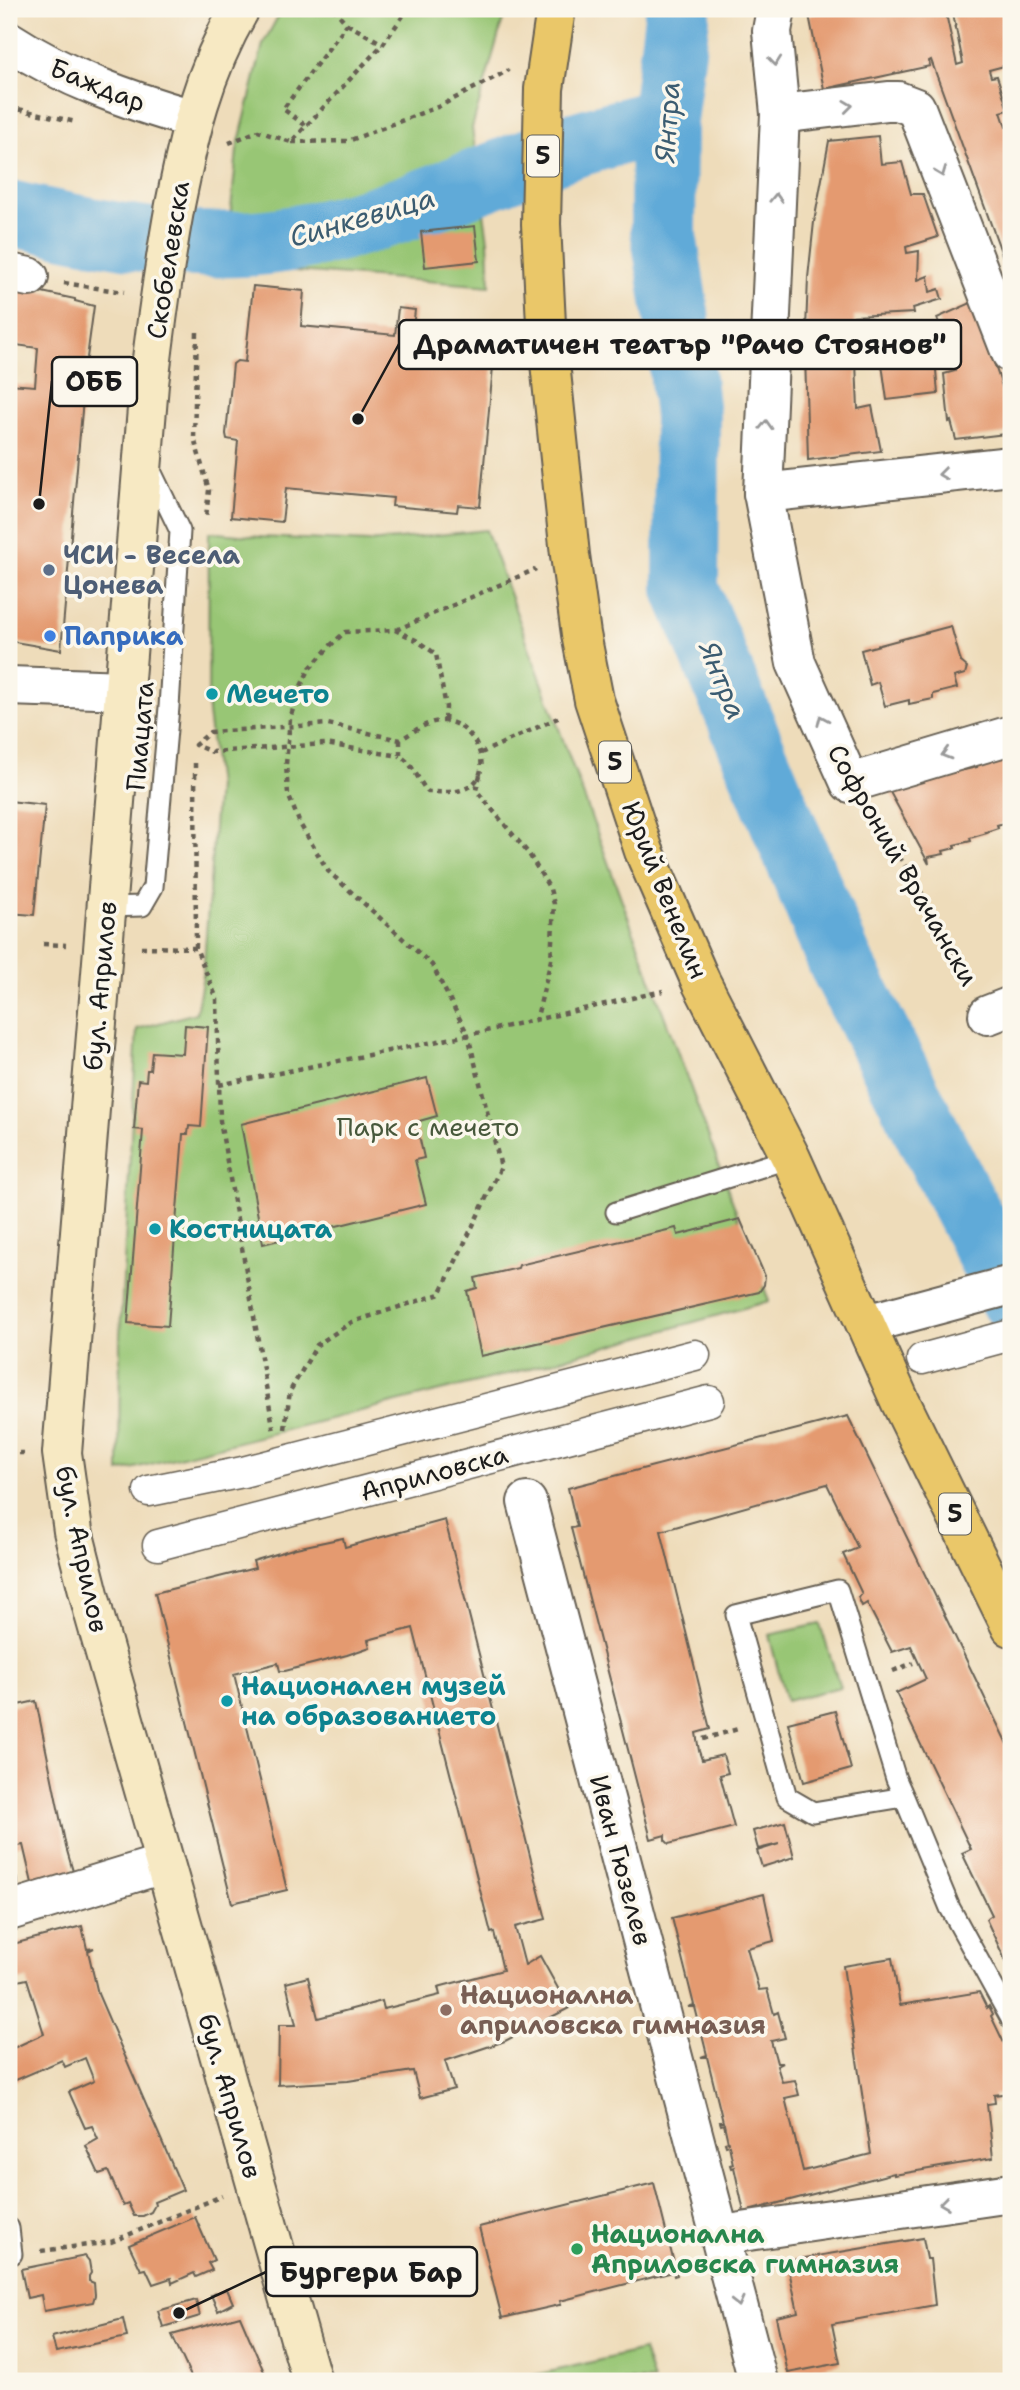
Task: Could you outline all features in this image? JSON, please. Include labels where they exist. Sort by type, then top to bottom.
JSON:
[{"type":"main road","name":"Скобелевска","points":[[126,690],[144,457],[143,284],[212,61],[240,9]]},
{"type":"main road","name":"Юрий Венелин","points":[[556,9],[544,89],[541,225],[546,324],[570,555],[594,700],[644,850],[701,982],[791,1158],[900,1401],[1011,1627]]},
{"type":"main road","name":"бул. Априлов","points":[[126,690],[62,1453],[73,1531],[88,1590],[163,1864],[312,2381]]},
{"type":"street","name":"Софроний Врачански","points":[[776,9],[772,31],[780,114],[763,493],[796,663],[850,782]]},
{"type":"street","name":"Баждар","points":[[9,41],[38,60],[87,84],[131,101],[188,139]]},
{"type":"street","points":[[780,114],[888,101],[898,101],[916,108],[1008,335]]},
{"type":"street","points":[[763,493],[1011,466]]},
{"type":"street","points":[[9,687],[126,690]]},
{"type":"street","points":[[850,782],[1011,735]]},
{"type":"street","points":[[866,1324],[1011,1285]]},
{"type":"street","points":[[927,1357],[1011,1335]]},
{"type":"street","name":"Априловска","points":[[149,1491],[243,1472],[695,1355]]},
{"type":"street","name":"Априловска","points":[[158,1545],[709,1401]]},
{"type":"street","name":"Иван Гюзелев","points":[[527,1502],[758,2381]]},
{"type":"street","points":[[9,1911],[163,1864]]},
{"type":"street","points":[[721,2235],[1011,2193]]},
{"type":"lane","name":"Пиацата","points":[[107,907],[142,906],[153,887],[169,706],[180,531],[144,457]]},
{"type":"lane","points":[[616,1212],[791,1158]]},
{"type":"lane","points":[[904,1797],[813,1812],[787,1797],[736,1615],[838,1590],[904,1797],[950,1908],[1011,2019]]},
{"type":"lane","points":[[9,2228],[12,2255]]},
{"type":"path","points":[[334,9],[347,24],[383,44]]},
{"type":"path","points":[[291,142],[383,44],[408,9]]},
{"type":"path","points":[[305,125],[283,109],[347,24]]},
{"type":"path","points":[[188,139],[220,147],[258,131],[291,142],[348,141],[440,106],[493,78]]},
{"type":"path","points":[[19,275],[124,293],[143,284]]},
{"type":"path","points":[[197,331],[194,438],[209,490],[206,518]]},
{"type":"path","points":[[279,1462],[290,1391],[317,1345],[352,1322],[440,1294],[501,1167],[467,1035],[432,965],[328,871],[300,824],[288,793],[289,726],[298,692],[310,668],[345,632],[396,630],[570,555]]},
{"type":"path","points":[[396,630],[436,654],[446,707],[445,721]]},
{"type":"path","points":[[481,753],[594,700]]},
{"type":"path","points":[[195,745],[210,732],[328,724],[400,740],[425,724],[445,721],[470,733],[481,753],[481,771],[476,790],[529,854],[550,889],[554,904],[551,960],[536,1021]]},
{"type":"path","points":[[196,732],[196,948],[218,999],[220,1121],[279,1462]]},
{"type":"path","points":[[400,740],[400,756]]},
{"type":"path","points":[[195,745],[212,752],[325,744],[400,756],[408,760],[418,780],[428,792],[462,790],[473,782],[481,771]]},
{"type":"path","name":"Софроний Врачански","points":[[850,782],[1000,1010]]},
{"type":"path","points":[[103,946],[196,948]]},
{"type":"path","points":[[219,1085],[536,1021],[701,982]]},
{"type":"path","points":[[703,1739],[766,1721]]},
{"type":"path","points":[[12,2255],[111,2242],[255,2182]]},
{"type":"green space","points":[[282,9],[506,9],[472,128],[488,241],[490,286],[243,267],[226,259],[237,150],[263,44]]},
{"type":"green space","name":"Парк с мечето","points":[[486,530],[769,1301],[512,1373],[119,1472],[120,1335],[137,1029],[196,1013],[203,976],[217,786],[208,713],[209,532],[369,542]]},
{"type":"green space","points":[[820,1624],[840,1687],[786,1701],[769,1635]]},
{"type":"green space","points":[[643,2350],[653,2381],[511,2381]]},
{"type":"building","points":[[838,9],[945,9],[957,65],[963,63],[952,9],[1011,9],[1011,73],[1006,74],[1004,66],[989,70],[991,77],[997,76],[1008,110],[1001,112],[1006,127],[1011,127],[1011,279],[931,60],[930,66],[824,89],[809,15]]},
{"type":"building","points":[[878,136],[881,164],[902,162],[911,194],[923,194],[938,237],[906,247],[907,253],[919,251],[918,280],[928,276],[930,292],[939,289],[942,299],[913,308],[914,313],[854,316],[858,409],[872,406],[881,451],[808,460],[805,354],[808,278],[814,222],[829,141]]},
{"type":"building","points":[[475,226],[479,261],[425,267],[421,232]]},
{"type":"building","points":[[9,285],[75,299],[94,306],[86,365],[61,650],[9,641],[12,593],[9,593],[9,384],[35,386],[38,348],[9,344]]},
{"type":"building","points":[[253,286],[304,291],[301,326],[395,335],[398,308],[415,310],[413,328],[474,334],[473,343],[495,345],[480,507],[458,505],[457,512],[392,506],[393,498],[286,488],[282,522],[231,517],[238,441],[227,439],[226,434],[233,364],[237,361],[245,362]]},
{"type":"building","points":[[973,302],[1011,412],[1011,426],[1005,434],[956,440],[951,421],[949,422],[944,374],[955,371],[951,354],[935,358],[938,394],[887,400],[882,364],[877,365],[877,331],[941,329],[937,318]]},
{"type":"building","points":[[951,626],[961,662],[967,667],[965,674],[954,677],[957,688],[933,694],[933,699],[909,704],[909,700],[885,706],[878,682],[870,685],[861,650]]},
{"type":"building","points":[[1011,751],[1011,821],[970,838],[971,841],[954,845],[955,848],[943,851],[944,854],[928,857],[929,864],[885,783],[962,763],[964,770],[977,767],[975,760]]},
{"type":"building","points":[[9,801],[45,805],[34,915],[9,913]]},
{"type":"building","name":"Костницата","points":[[185,1025],[208,1027],[201,1127],[189,1126],[188,1134],[183,1134],[168,1326],[128,1323],[143,1130],[134,1129],[138,1080],[146,1081],[152,1052],[183,1054]]},
{"type":"building","points":[[427,1078],[437,1116],[416,1122],[424,1158],[415,1160],[426,1204],[263,1244],[241,1124]]},
{"type":"building","points":[[740,1219],[765,1276],[764,1285],[759,1292],[481,1356],[467,1291],[477,1288],[475,1278],[676,1228],[678,1235]]},
{"type":"building","points":[[848,1416],[1011,1752],[1011,1963],[1007,1964],[986,1919],[992,1915],[962,1853],[971,1849],[896,1693],[926,1679],[911,1646],[892,1652],[867,1603],[862,1606],[858,1597],[862,1594],[843,1554],[858,1548],[827,1484],[661,1531],[710,1729],[696,1733],[699,1751],[702,1760],[723,1755],[728,1773],[720,1775],[734,1827],[669,1844],[665,1835],[651,1839],[571,1528],[577,1527],[568,1488]]},
{"type":"building","name":"Национална Априловска гимназия","points":[[445,1520],[546,1919],[515,1927],[525,1965],[540,1956],[569,2008],[505,2041],[445,2061],[454,2089],[420,2098],[413,2071],[348,2081],[278,2085],[279,2025],[296,2025],[286,1983],[308,1977],[318,2018],[382,2001],[384,2009],[440,1995],[438,1987],[503,1970],[494,1932],[491,1933],[413,1628],[368,1640],[370,1647],[347,1655],[285,1671],[280,1671],[278,1663],[234,1674],[287,1890],[232,1903],[155,1593],[255,1568],[253,1561],[296,1548],[343,1538],[345,1547]]},
{"type":"building","points":[[36,1701],[74,1875],[32,1883],[23,1845],[9,1848],[9,1707]]},
{"type":"building","points":[[835,1711],[851,1769],[804,1782],[788,1723]]},
{"type":"building","points":[[785,1822],[794,1857],[762,1867],[757,1851],[779,1844],[758,1849],[753,1831]]},
{"type":"building","points":[[9,1849],[18,1884],[9,1887]]},
{"type":"building","points":[[764,1894],[774,1941],[747,1948],[759,1990],[767,1989],[774,2014],[778,2012],[785,2038],[771,2041],[777,2063],[783,2063],[777,2066],[782,2082],[795,2080],[799,2095],[785,2098],[803,2171],[871,2154],[843,1966],[892,1958],[900,2005],[979,1992],[993,2014],[991,2016],[1004,2043],[1007,2041],[1011,2057],[1011,2093],[994,2095],[995,2103],[987,2104],[993,2158],[894,2173],[744,2212],[734,2167],[731,2168],[730,2165],[733,2164],[729,2145],[726,2146],[725,2143],[728,2142],[724,2124],[721,2125],[720,2122],[723,2122],[707,2057],[701,2057],[707,2055],[695,2007],[688,2007],[694,2005],[672,1918]]},
{"type":"building","points":[[82,1926],[87,1949],[94,1948],[88,1951],[98,1994],[183,2190],[154,2202],[151,2212],[143,2216],[134,2216],[128,2203],[123,2205],[108,2171],[99,2174],[86,2146],[98,2139],[92,2126],[85,2128],[69,2092],[94,2081],[85,2058],[65,2067],[62,2060],[9,2083],[9,2050],[44,2034],[27,1979],[9,1983],[9,1945]]},
{"type":"building","name":"Национална Априловска гимназия","points":[[654,2183],[677,2275],[674,2276],[673,2272],[560,2301],[561,2305],[502,2318],[479,2227]]},
{"type":"building","points":[[195,2217],[214,2260],[208,2263],[212,2270],[196,2277],[194,2273],[172,2283],[171,2278],[153,2284],[146,2269],[141,2270],[129,2245]]},
{"type":"building","points":[[923,2238],[927,2259],[930,2259],[935,2305],[832,2324],[840,2363],[788,2373],[776,2317],[798,2312],[787,2261]]},
{"type":"building","points":[[85,2256],[89,2261],[91,2273],[89,2281],[94,2283],[93,2302],[44,2311],[41,2295],[27,2298],[21,2269]]},
{"type":"building","points":[[227,2289],[233,2303],[218,2311],[211,2295]]},
{"type":"building","points":[[196,2300],[200,2316],[163,2327],[158,2311]]},
{"type":"building","points":[[240,2316],[268,2381],[193,2381],[172,2335]]},
{"type":"building","points":[[123,2319],[127,2337],[56,2352],[52,2337]]},
{"type":"waterway","name":"Янтра","points":[[678,9],[664,120],[663,229],[676,313],[687,416],[686,589],[840,961],[1011,1297]]},
{"type":"waterway","name":"Синкевица","points":[[9,213],[104,233],[169,242],[267,242],[376,218],[565,148],[664,120]]},
{"type":"place","name":"Драматичен театър \"Рачо Стоянов\"","points":[[358,419]]},
{"type":"place","name":"ОББ","points":[[39,504]]},
{"type":"place","name":"ЧСИ - Весела Цонева","points":[[49,570]]},
{"type":"place","name":"Паприка","points":[[50,636]]},
{"type":"place","name":"Мечето","points":[[212,694]]},
{"type":"place","name":"Костницата","points":[[155,1229]]},
{"type":"place","name":"Национален музей на образованието","points":[[227,1701]]},
{"type":"place","name":"Национална априловска гимназия","points":[[446,2010]]},
{"type":"place","name":"Национална Априловска гимназия","points":[[577,2249]]},
{"type":"place","name":"Бургери Бар","points":[[179,2313]]}]
